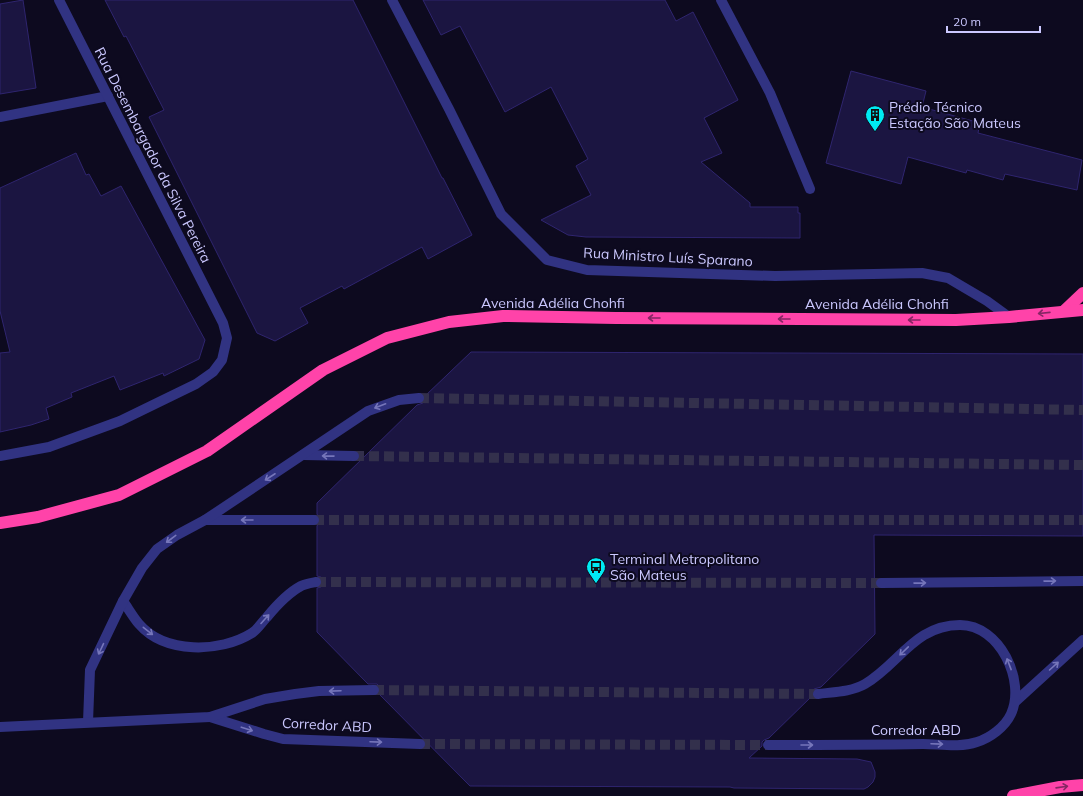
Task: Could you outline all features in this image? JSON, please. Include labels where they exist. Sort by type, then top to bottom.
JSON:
[{"type":"highway","points":[[1064,311],[1083,293]]},
{"type":"highway","name":"Avenida Adélia Chohfi","points":[[0,523],[38,517],[119,495],[207,451],[322,370],[387,338],[449,322],[503,316],[956,320],[1083,310]]},
{"type":"highway","points":[[1013,796],[1060,787],[1083,785]]},
{"type":"street","name":"Rua Desembargador da Silva Pereira","points":[[0,456],[49,447],[120,421],[196,384],[213,372],[222,360],[227,338],[223,323],[59,0]]},
{"type":"street","name":"Rua Ministro Luís Sparano","points":[[392,0],[449,109],[501,214],[547,260],[587,270],[767,276],[922,273],[948,278],[987,301],[1009,317]]},
{"type":"street","points":[[721,0],[770,94],[810,189]]},
{"type":"street","points":[[0,117],[108,96]]},
{"type":"street","points":[[88,722],[90,670],[123,601],[142,568],[157,550],[177,535],[205,520],[303,455],[368,410],[399,400],[418,398]]},
{"type":"street","points":[[303,455],[354,456]]},
{"type":"street","points":[[205,520],[314,520]]},
{"type":"street","points":[[881,583],[1083,580]]},
{"type":"street","points":[[123,601],[139,624],[153,635],[169,644],[194,648],[214,646],[234,641],[253,632],[275,608],[301,586],[316,582]]},
{"type":"street","name":"Corredor ABD","points":[[768,745],[962,745],[977,742],[989,737],[1003,726],[1011,715],[1015,702],[1014,684],[1011,670],[1007,657],[999,645],[988,635],[974,628],[961,625],[942,627],[928,633],[910,646],[878,676],[863,685],[846,690],[818,694]]},
{"type":"street","points":[[1015,702],[1083,640]]},
{"type":"street","name":"Corredor ABD","points":[[0,727],[210,717],[265,699],[319,691],[374,690]]},
{"type":"street","name":"Corredor ABD","points":[[210,717],[283,739],[420,744]]},
{"type":"building","points":[[23,0],[36,88],[0,94],[0,4]]},
{"type":"building","points":[[105,0],[353,0],[472,235],[428,259],[422,247],[344,289],[342,286],[300,308],[308,323],[275,341],[257,333],[149,117],[164,110],[126,36],[124,37]]},
{"type":"building","points":[[423,0],[665,0],[676,21],[693,12],[738,100],[704,118],[722,153],[701,162],[750,203],[750,207],[798,207],[798,213],[800,213],[800,238],[586,237],[568,235],[541,220],[591,195],[576,166],[588,159],[551,87],[505,112],[460,26],[441,35]]},
{"type":"building","points":[[851,71],[926,91],[922,107],[980,123],[978,133],[1082,160],[1077,190],[1005,174],[1003,180],[967,170],[966,173],[908,157],[901,184],[826,163]]},
{"type":"building","points":[[76,153],[86,175],[89,174],[101,196],[121,186],[205,340],[199,359],[164,376],[163,373],[120,390],[114,376],[71,393],[72,397],[46,408],[49,419],[0,432],[0,353],[10,352],[0,311],[0,188]]},
{"type":"building","name":"Terminal Metropolitano São Mateus","points":[[471,352],[1083,354],[1083,536],[874,535],[875,634],[821,687],[814,689],[812,696],[769,738],[764,740],[762,742],[762,746],[749,758],[857,759],[871,762],[875,772],[875,777],[873,782],[864,789],[470,786],[379,694],[379,686],[377,684],[368,684],[317,632],[317,588],[321,587],[322,581],[321,577],[317,576],[317,526],[320,520],[317,514],[317,503],[417,405],[423,403],[425,396]]},
{"type":"tunnel","points":[[419,398],[1083,410]]},
{"type":"tunnel","points":[[354,456],[1083,465]]},
{"type":"tunnel","points":[[314,520],[1083,520]]},
{"type":"tunnel","points":[[316,582],[881,583]]},
{"type":"tunnel","points":[[374,690],[818,694]]},
{"type":"tunnel","points":[[420,744],[768,745]]},
{"type":"place","name":"Prédio Técnico Estação São Mateus","points":[[875,132]]},
{"type":"place","name":"Terminal Metropolitano São Mateus","points":[[596,584]]}]
